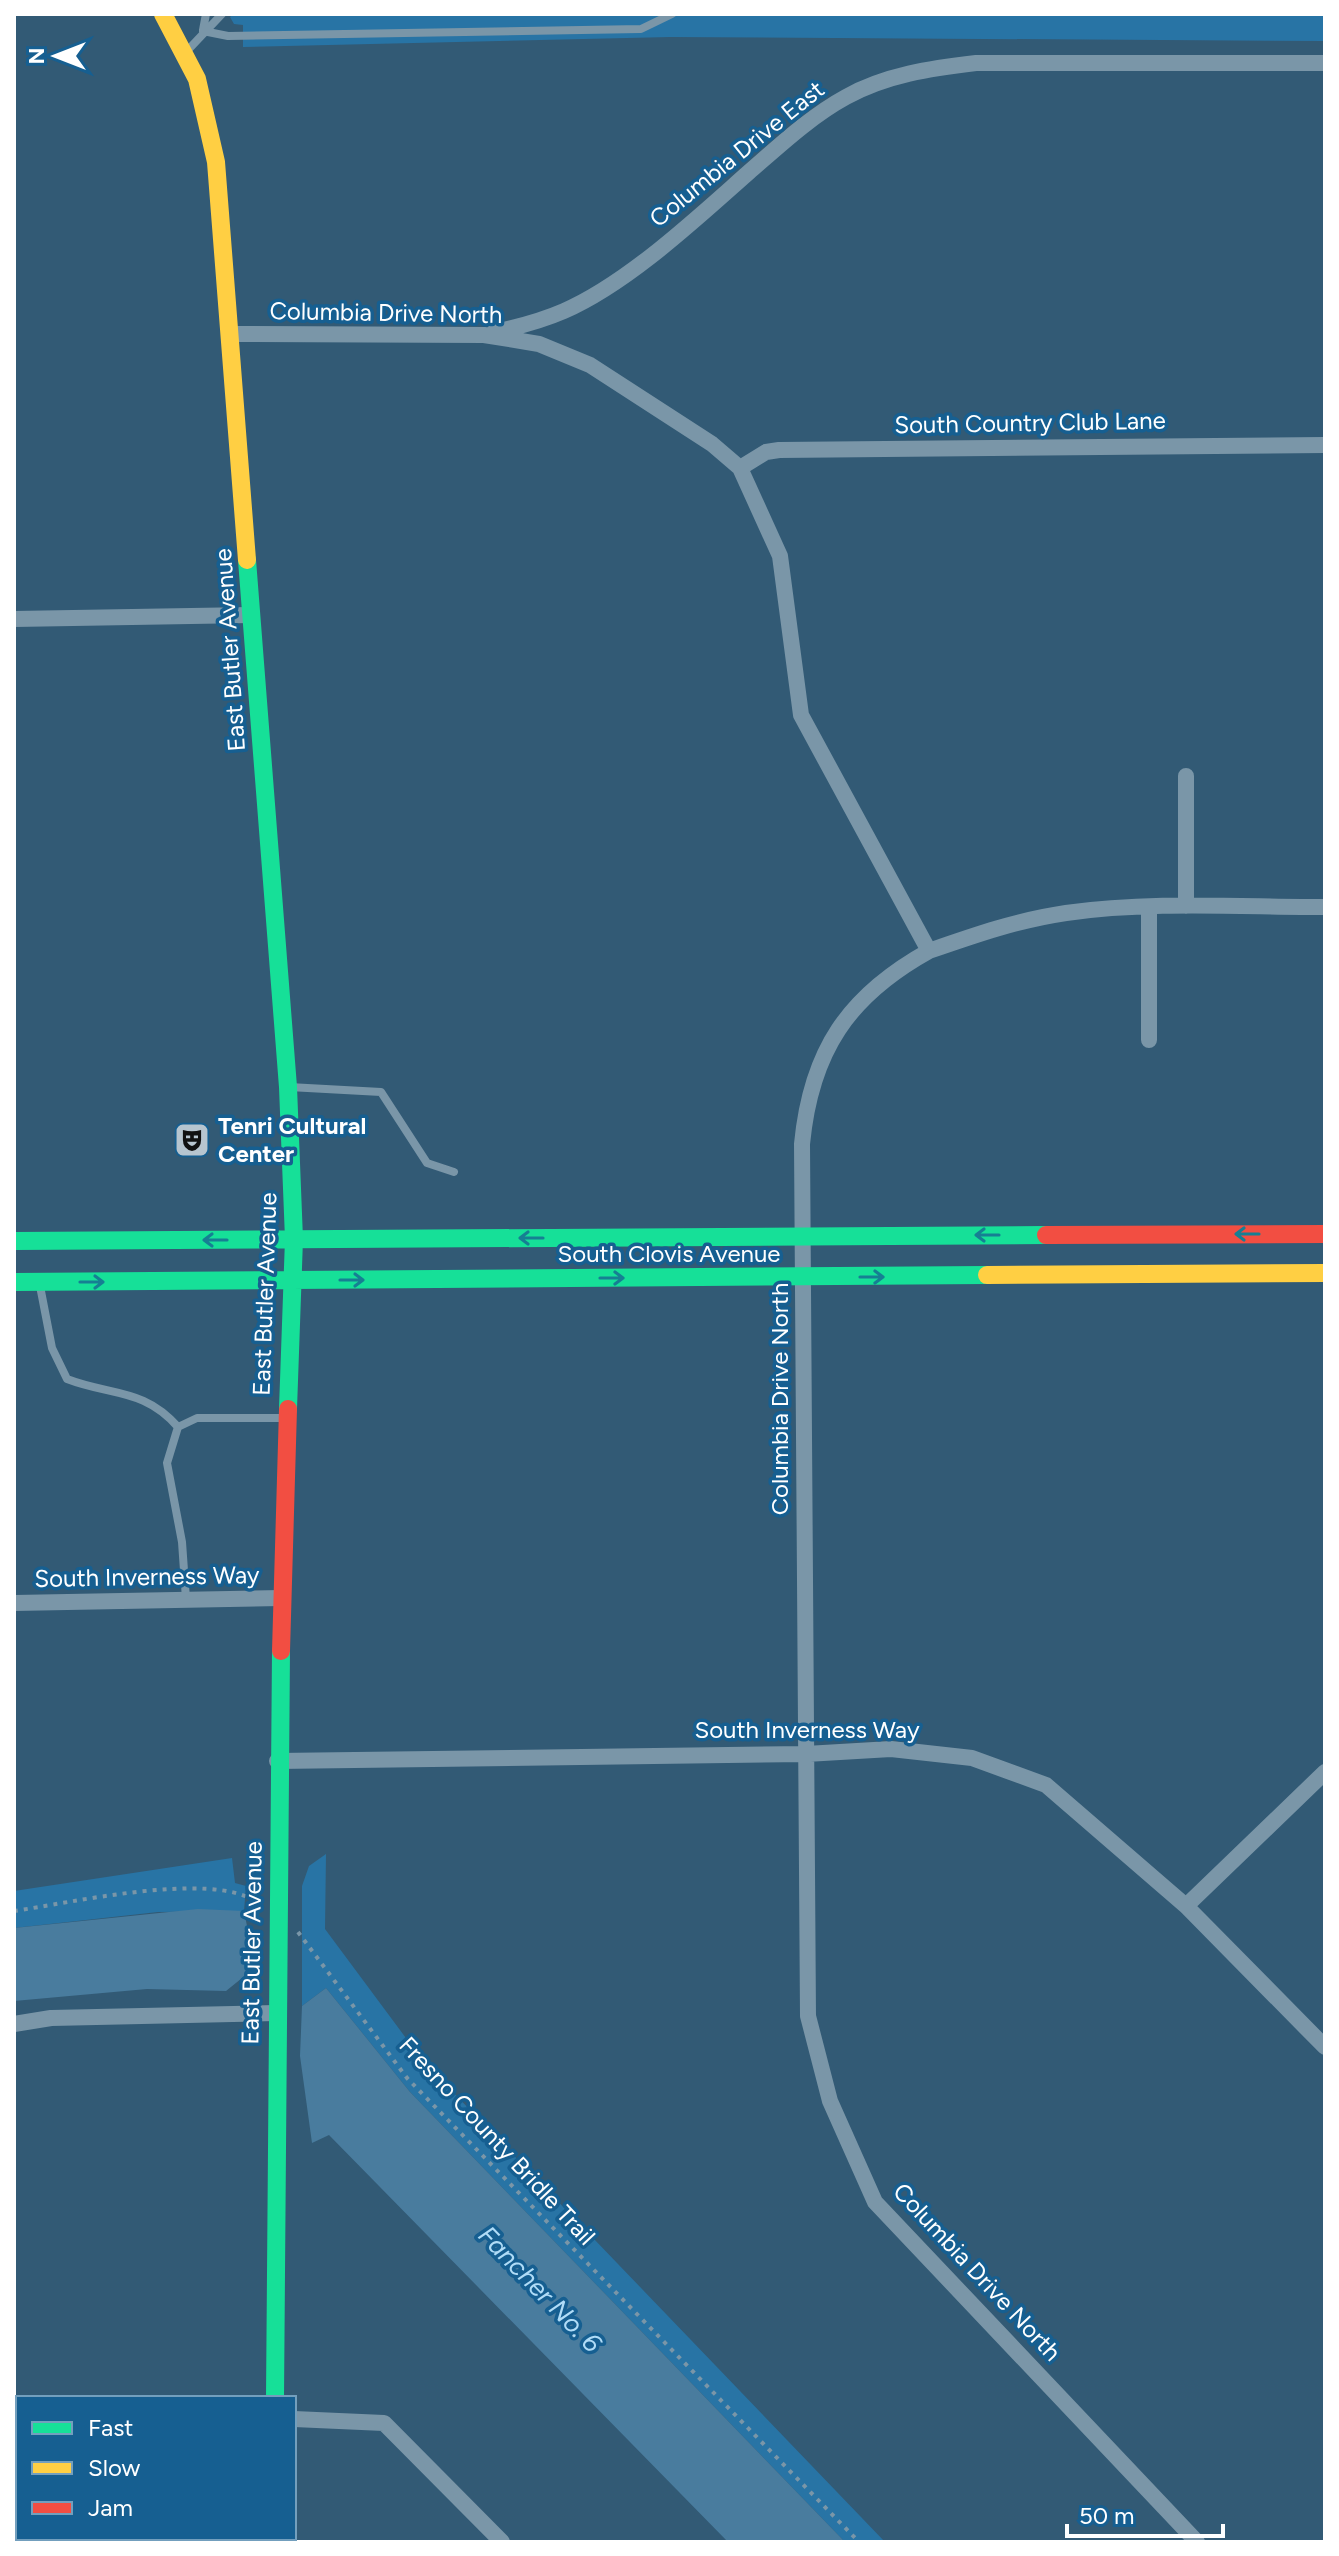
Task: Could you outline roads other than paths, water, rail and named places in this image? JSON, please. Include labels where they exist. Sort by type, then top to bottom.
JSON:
[{"type":"main road","name":"East Butler Avenue","points":[[163,14],[186,52],[203,101],[216,162],[288,1087],[294,1239],[277,1761],[275,2396]]},
{"type":"main road","name":"South Clovis Avenue","points":[[14,1241],[1325,1234]]},
{"type":"main road","name":"South Clovis Avenue","points":[[14,1282],[1325,1273]]},
{"type":"street","name":"Columbia Drive East","points":[[484,335],[538,322],[567,310],[596,292],[677,234],[782,143],[846,97],[885,82],[931,68],[976,63],[1325,63]]},
{"type":"street","name":"Columbia Drive North","points":[[230,334],[484,335],[539,344],[590,365],[712,444],[740,468],[780,556],[801,715],[929,951],[890,973],[858,1003],[834,1035],[816,1071],[806,1106],[802,1144],[808,2016],[830,2101],[875,2202],[1197,2542]]},
{"type":"street","name":"South Country Club Lane","points":[[740,468],[766,452],[779,450],[1325,445]]},
{"type":"street","points":[[14,619],[250,615]]},
{"type":"street","points":[[1186,776],[1186,906]]},
{"type":"street","points":[[929,951],[1028,920],[1067,913],[1186,906],[1325,907]]},
{"type":"street","points":[[1149,907],[1149,1040]]},
{"type":"street","name":"South Inverness Way","points":[[14,1603],[281,1598]]},
{"type":"street","name":"South Inverness Way","points":[[277,1761],[806,1754],[891,1749],[972,1758],[1046,1785],[1186,1906],[1325,2047]]},
{"type":"street","points":[[1186,1906],[1325,1772]]},
{"type":"street","points":[[14,2024],[51,2018],[275,2013]]},
{"type":"street","points":[[296,2419],[384,2423],[502,2542]]},
{"type":"lane","points":[[203,31],[206,14]]},
{"type":"lane","points":[[186,52],[222,14]]},
{"type":"lane","points":[[203,31],[228,36],[641,29],[672,14]]},
{"type":"lane","points":[[288,1087],[381,1092],[427,1163],[454,1172]]},
{"type":"lane","points":[[39,1282],[52,1348],[67,1379],[92,1388],[127,1392],[162,1408],[178,1427]]},
{"type":"lane","points":[[186,1600],[182,1542],[167,1463],[178,1427],[197,1418],[286,1418]]},
{"type":"water","points":[[198,1909],[244,1911],[248,1931],[247,1974],[226,1991],[147,1989],[14,2001],[14,1928]]},
{"type":"water","name":"Fancher No. 6","points":[[326,1988],[410,2092],[845,2542],[728,2542],[329,2135],[312,2143],[300,2056],[302,2006]]},
{"type":"place","name":"Tenri Cultural Center","points":[[192,1140]]}]
